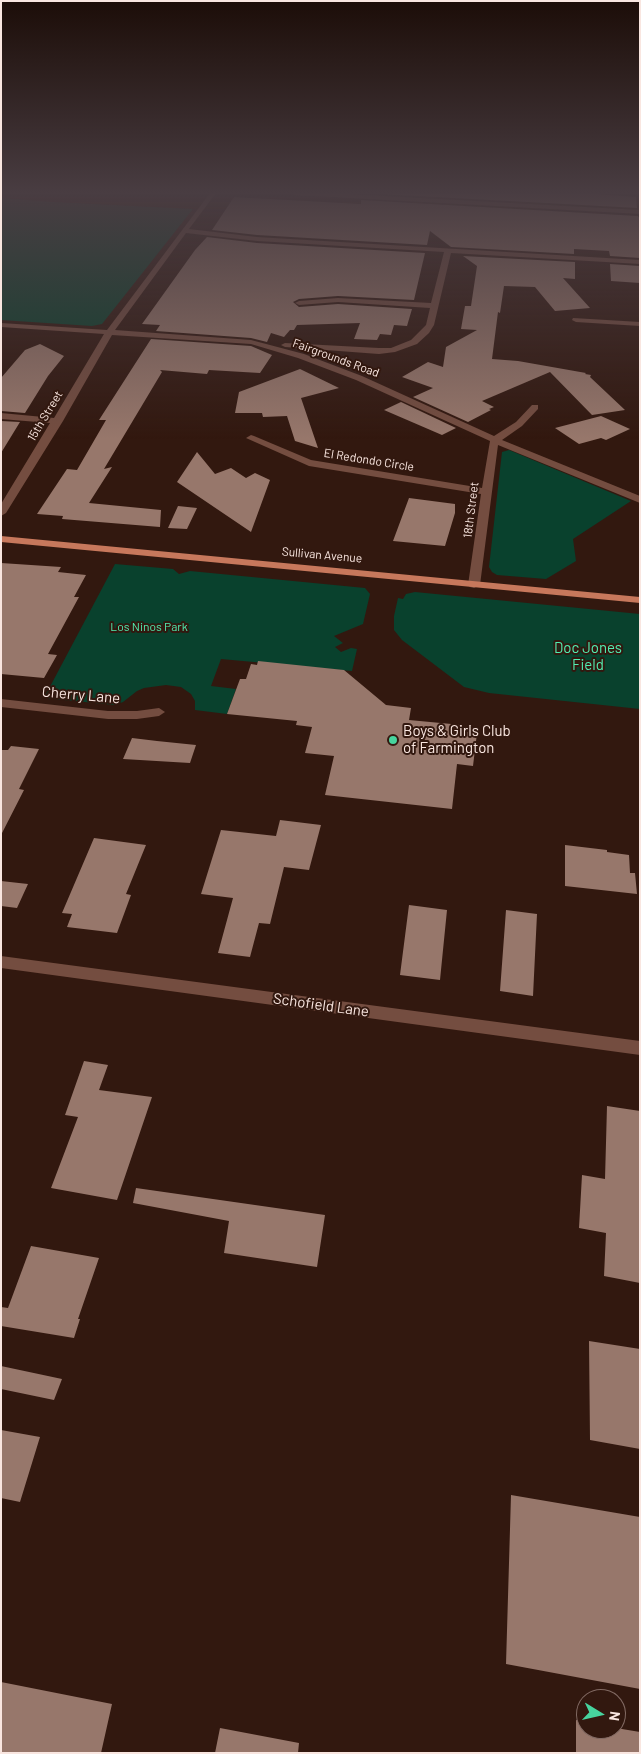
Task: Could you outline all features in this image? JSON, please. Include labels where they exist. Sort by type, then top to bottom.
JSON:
[{"type":"main road","name":"Sullivan Avenue","points":[[1,539],[640,600]]},
{"type":"street","name":"15th Street","points":[[1,513],[110,332],[151,275]]},
{"type":"street","points":[[251,342],[368,351],[392,350],[405,346],[414,342],[426,331],[442,275]]},
{"type":"street","points":[[299,302],[338,300],[434,306]]},
{"type":"street","points":[[576,320],[640,324]]},
{"type":"street","name":"Fairgrounds Road","points":[[1,325],[251,342],[301,356],[359,378],[495,440],[640,500]]},
{"type":"street","points":[[495,440],[520,424],[535,407]]},
{"type":"street","points":[[1,416],[58,421]]},
{"type":"street","name":"El Redondo Circle","points":[[251,438],[290,456],[309,462],[486,492]]},
{"type":"street","name":"18th Street","points":[[474,584],[492,448],[495,440]]},
{"type":"street","name":"Cherry Lane","points":[[1,703],[108,715],[137,715],[159,712]]},
{"type":"street","name":"Schofield Lane","points":[[1,962],[640,1048]]},
{"type":"green space","points":[[1,275],[141,275],[102,324],[92,326],[1,320]]},
{"type":"green space","points":[[509,450],[631,501],[573,539],[576,561],[546,579],[497,575],[489,567],[502,452]]},
{"type":"green space","name":"Los Ninos Park","points":[[115,564],[173,569],[179,574],[190,571],[365,588],[370,594],[363,624],[334,636],[343,643],[335,647],[341,652],[351,648],[357,649],[352,671],[221,659],[211,686],[236,689],[227,714],[195,710],[195,701],[191,694],[181,687],[166,685],[144,688],[115,705],[44,698]]},
{"type":"green space","name":"Doc Jones Field","points":[[415,592],[640,614],[640,709],[489,693],[464,687],[402,640],[394,630],[394,616],[398,598],[403,599],[406,594]]},
{"type":"building","points":[[177,275],[420,275],[414,300],[338,296],[299,299],[293,302],[299,307],[338,304],[412,309],[407,326],[394,325],[391,335],[380,334],[377,340],[354,339],[360,323],[297,325],[294,330],[290,330],[284,337],[271,333],[267,342],[251,338],[156,331],[160,325],[142,324]]},
{"type":"building","points":[[476,275],[575,275],[575,279],[563,278],[590,308],[555,311],[535,287],[504,286],[500,313],[498,312],[492,359],[518,361],[586,373],[591,375],[590,377],[625,410],[592,415],[550,372],[482,401],[494,407],[468,422],[413,397],[433,388],[402,377],[428,362],[443,367],[446,347],[477,330],[461,329],[465,306],[471,306]]},
{"type":"building","points":[[611,275],[640,275],[640,283],[611,281]]},
{"type":"building","points":[[151,339],[251,346],[272,355],[260,373],[209,370],[207,374],[160,370],[162,372],[104,469],[112,467],[89,503],[161,510],[160,527],[62,519],[63,516],[37,514],[67,469],[77,470],[106,420],[99,420]]},
{"type":"building","points":[[40,344],[64,356],[48,376],[25,413],[1,411],[1,378],[25,350]]},
{"type":"building","points":[[300,369],[339,388],[301,398],[318,448],[295,441],[287,416],[263,417],[262,413],[235,413],[239,392]]},
{"type":"building","points":[[401,402],[456,428],[442,435],[384,410]]},
{"type":"building","points":[[601,416],[630,429],[606,440],[601,438],[579,444],[555,428]]},
{"type":"building","points":[[1,421],[20,422],[1,453]]},
{"type":"building","points":[[197,452],[215,474],[231,468],[246,478],[255,473],[270,480],[251,532],[177,482]]},
{"type":"building","points":[[409,498],[455,504],[455,513],[445,546],[393,541]]},
{"type":"building","points":[[178,506],[197,508],[187,529],[168,528]]},
{"type":"building","points":[[1,563],[61,567],[58,572],[86,575],[74,597],[79,597],[48,654],[57,655],[44,678],[1,674]]},
{"type":"building","name":"Boys & Girls Club of Farmington","points":[[258,661],[344,670],[386,705],[411,708],[409,720],[462,725],[461,731],[477,733],[473,766],[457,764],[452,809],[325,795],[334,756],[305,753],[312,727],[296,725],[297,721],[227,714],[240,679],[246,679],[251,664],[257,665]]},
{"type":"building","points":[[132,738],[196,745],[190,763],[123,759]]},
{"type":"building","points":[[11,746],[39,749],[19,789],[24,790],[1,835],[1,750],[8,750]]},
{"type":"building","points":[[280,820],[321,825],[309,870],[284,867],[270,924],[259,923],[250,957],[218,953],[233,898],[201,894],[221,830],[276,836]]},
{"type":"building","points":[[94,838],[146,845],[126,894],[131,895],[117,933],[67,927],[72,914],[62,913]]},
{"type":"building","points":[[565,845],[607,850],[607,852],[629,855],[630,873],[635,873],[637,894],[565,886]]},
{"type":"building","points":[[1,881],[28,884],[17,908],[1,906]]},
{"type":"building","points":[[409,905],[447,910],[440,980],[400,975]]},
{"type":"building","points":[[506,910],[537,914],[533,996],[500,991]]},
{"type":"building","points":[[84,1061],[108,1065],[99,1090],[152,1097],[117,1200],[51,1188],[78,1117],[65,1115]]},
{"type":"building","points":[[607,1106],[640,1111],[640,1283],[604,1276],[606,1233],[579,1228],[582,1175],[605,1179]]},
{"type":"building","points":[[136,1188],[325,1215],[317,1267],[224,1253],[229,1221],[133,1203]]},
{"type":"building","points":[[31,1246],[99,1258],[78,1319],[80,1319],[74,1338],[1,1326],[1,1307],[8,1308]]},
{"type":"building","points":[[589,1341],[640,1349],[640,1449],[590,1440]]},
{"type":"building","points":[[1,1366],[62,1379],[54,1400],[1,1389]]},
{"type":"building","points":[[1,1430],[40,1437],[20,1502],[1,1498]]},
{"type":"building","points":[[511,1495],[640,1517],[640,1689],[506,1664]]},
{"type":"building","points":[[1,1682],[112,1704],[101,1753],[1,1753]]},
{"type":"building","points":[[220,1728],[299,1743],[298,1753],[215,1753]]},
{"type":"building","points":[[626,1730],[640,1732],[640,1753],[576,1753],[576,1739],[626,1739]]},
{"type":"place","name":"Boys & Girls Club of Farmington","points":[[393,740]]}]
